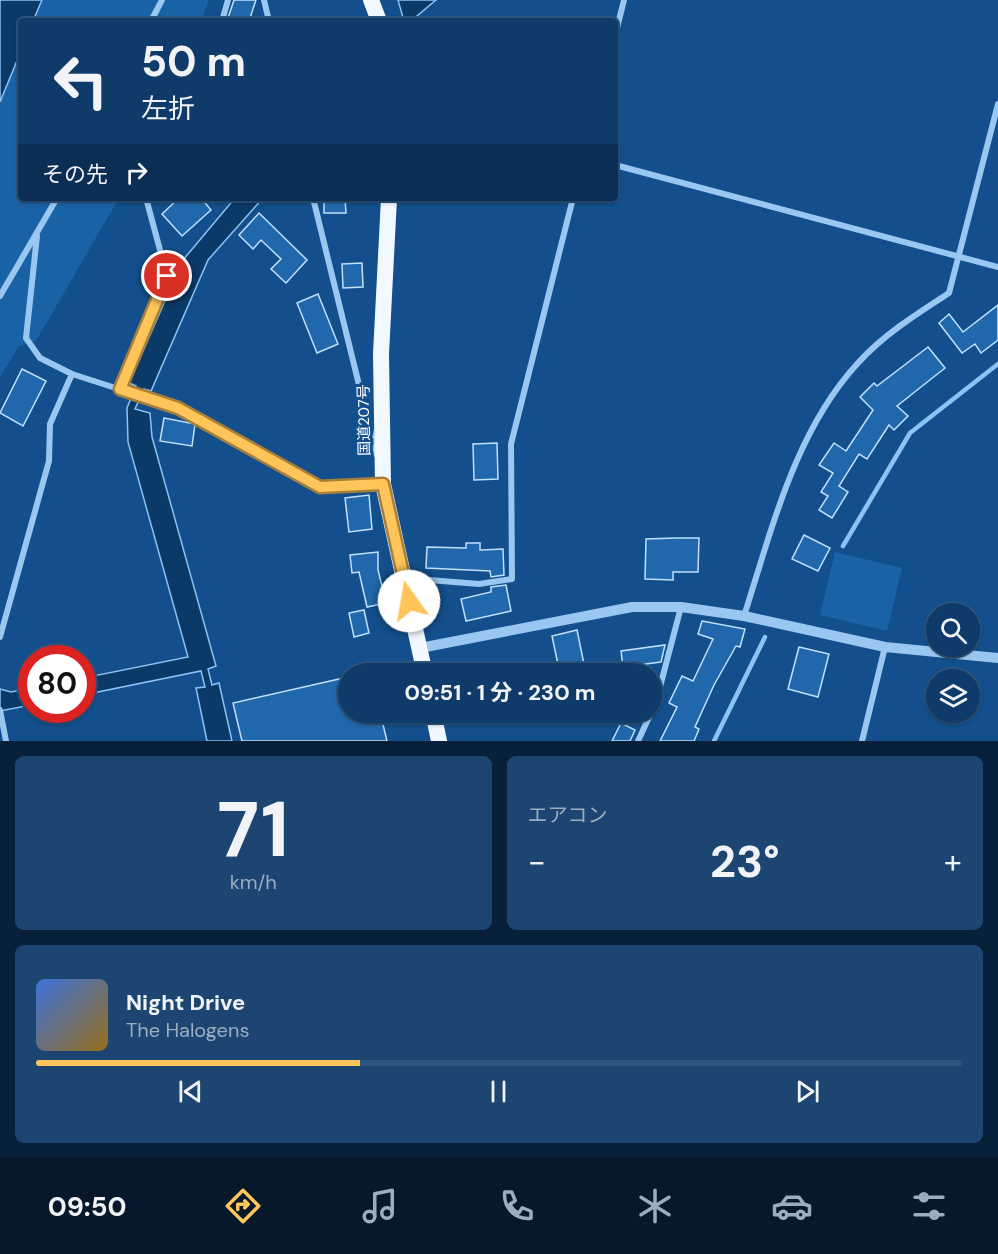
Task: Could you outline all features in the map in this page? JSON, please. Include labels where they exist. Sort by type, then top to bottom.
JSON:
[{"type":"highway","points":[[371,0],[378,18]]},
{"type":"highway","name":"国道207号","points":[[389,201],[381,354],[383,484],[423,663]]},
{"type":"highway","points":[[435,723],[439,741]]},
{"type":"street","points":[[153,18],[162,0]]},
{"type":"street","points":[[223,18],[228,0]]},
{"type":"street","points":[[264,0],[268,18]]},
{"type":"street","points":[[618,24],[624,0]]},
{"type":"street","points":[[744,616],[781,499],[818,417],[858,362],[909,319],[949,293],[998,104]]},
{"type":"street","points":[[618,166],[998,267]]},
{"type":"street","points":[[0,296],[55,201]]},
{"type":"street","points":[[120,389],[167,276],[147,201]]},
{"type":"street","points":[[37,236],[26,338],[40,358],[72,374],[178,408],[320,487],[383,484],[314,201]]},
{"type":"street","points":[[404,578],[479,584],[512,579],[511,444],[572,201]]},
{"type":"street","points":[[0,637],[49,461],[50,423],[72,374]]},
{"type":"street","points":[[420,648],[632,607],[681,607],[744,616],[885,647],[998,658]]},
{"type":"street","points":[[638,741],[656,702],[681,607]]},
{"type":"street","points":[[862,741],[885,647]]},
{"type":"street","points":[[1,714],[6,741]]},
{"type":"shaded area","points":[[0,0],[42,0],[34,18],[18,18],[18,58],[0,102]]},
{"type":"shaded area","points":[[42,0],[209,0],[202,18],[34,18]]},
{"type":"shaded area","points":[[398,0],[436,0],[415,18],[403,18]]},
{"type":"shaded area","points":[[18,58],[18,201],[117,201],[36,341],[19,346],[0,377],[0,102]]},
{"type":"shaded area","points":[[232,201],[260,201],[208,260],[151,391],[144,389],[135,409],[150,413],[152,437],[216,666],[208,669],[212,685],[219,683],[232,741],[207,741],[196,688],[205,687],[201,671],[96,692],[96,675],[188,657],[128,442],[127,408],[136,386],[129,383],[183,260]]},
{"type":"shaded area","points":[[835,552],[902,568],[887,631],[820,615]]},
{"type":"shaded area","points":[[0,689],[11,692],[18,691],[18,708],[0,711]]},
{"type":"building","points":[[234,0],[256,0],[250,18],[228,18]]},
{"type":"building","points":[[176,201],[204,201],[211,210],[182,236],[162,214]]},
{"type":"building","points":[[324,201],[345,201],[346,213],[324,213]]},
{"type":"building","points":[[259,213],[307,260],[286,283],[271,269],[281,259],[261,240],[253,249],[239,235]]},
{"type":"building","points":[[362,263],[363,287],[343,288],[342,264]]},
{"type":"building","points":[[318,294],[338,344],[317,353],[297,303]]},
{"type":"building","points":[[998,305],[998,340],[981,353],[975,344],[962,353],[939,323],[949,314],[963,332]]},
{"type":"building","points":[[928,347],[945,368],[897,406],[908,416],[894,430],[889,425],[867,459],[859,454],[839,486],[848,492],[832,518],[819,510],[828,496],[821,492],[833,473],[819,465],[834,443],[846,451],[873,410],[860,397],[874,383],[877,386]]},
{"type":"building","points":[[22,369],[46,381],[23,426],[0,413]]},
{"type":"building","points":[[164,418],[195,424],[192,446],[160,441]]},
{"type":"building","points":[[497,443],[498,479],[474,480],[473,444]]},
{"type":"building","points":[[369,495],[372,529],[349,532],[345,498]]},
{"type":"building","points":[[804,535],[830,548],[818,571],[792,559]]},
{"type":"building","points":[[699,538],[698,572],[673,572],[673,580],[645,579],[646,539]]},
{"type":"building","points":[[466,543],[480,543],[480,550],[503,549],[504,575],[491,577],[490,571],[426,568],[427,547],[466,548]]},
{"type":"building","points":[[378,552],[378,570],[386,603],[367,607],[359,572],[352,573],[350,555]]},
{"type":"building","points":[[506,585],[511,611],[466,621],[461,599],[491,592],[491,587]]},
{"type":"building","points":[[364,610],[369,633],[354,637],[349,613]]},
{"type":"building","points":[[702,621],[745,629],[740,647],[736,646],[714,685],[695,727],[699,729],[694,741],[660,741],[677,707],[669,703],[682,676],[693,681],[713,639],[698,634]]},
{"type":"building","points":[[577,630],[584,663],[558,663],[552,636]]},
{"type":"building","points":[[665,645],[661,662],[622,663],[621,651]]},
{"type":"building","points":[[799,647],[829,654],[818,697],[788,689]]},
{"type":"building","points":[[338,679],[338,723],[383,723],[387,741],[242,741],[233,703]]},
{"type":"building","points":[[621,723],[635,730],[630,741],[612,741]]},
{"type":"waterway","points":[[843,546],[910,433],[998,364]]},
{"type":"waterway","points":[[714,741],[765,637]]},
{"type":"route","points":[[167,276],[120,389],[178,408],[320,487],[383,484],[409,601]]}]
